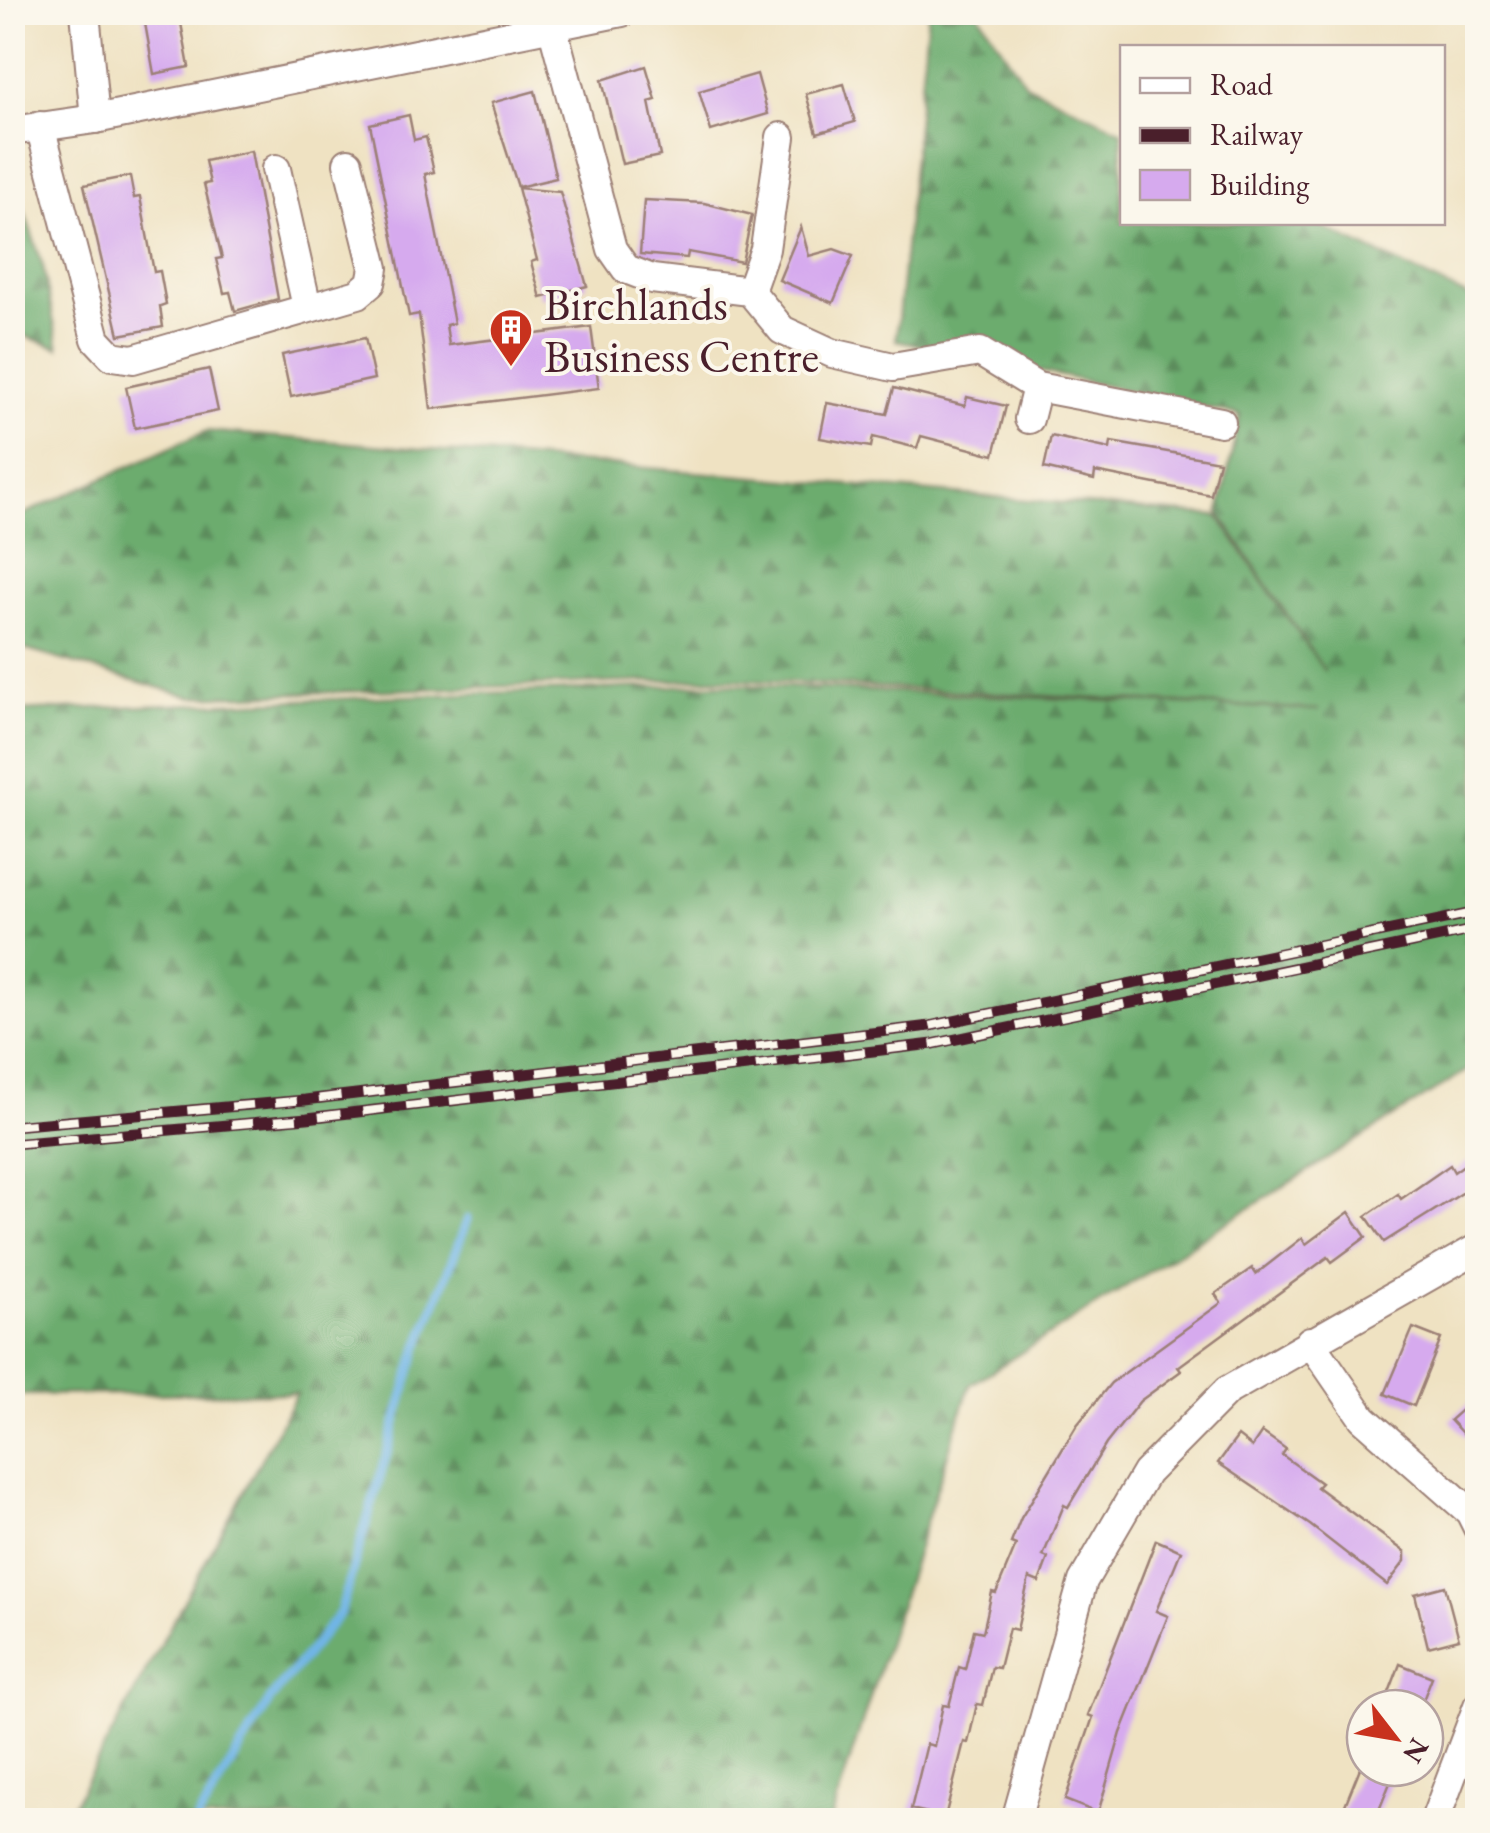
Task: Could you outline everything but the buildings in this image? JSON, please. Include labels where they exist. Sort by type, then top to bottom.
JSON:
[{"type":"street","points":[[84,12],[95,119]]},
{"type":"street","points":[[348,163],[374,268],[371,283],[358,294],[132,359],[112,356],[96,339],[26,128],[95,119],[554,29],[622,12]]},
{"type":"street","points":[[554,29],[612,249],[626,269],[652,279],[750,291],[782,330],[832,353],[893,366],[980,352],[1037,387],[1221,422]]},
{"type":"street","points":[[750,291],[765,249],[781,137]]},
{"type":"street","points":[[276,168],[306,307]]},
{"type":"street","points":[[1029,419],[1037,387]]},
{"type":"street","points":[[1021,1819],[1083,1580],[1146,1473],[1227,1391],[1478,1248]]},
{"type":"street","points":[[1310,1341],[1363,1418],[1470,1512],[1478,1528]]},
{"type":"street","points":[[1434,1820],[1478,1706]]},
{"type":"green space","points":[[928,13],[978,13],[1026,84],[1120,130],[1120,225],[1318,225],[1477,301],[1477,1064],[970,1385],[831,1820],[65,1820],[297,1393],[13,1395],[12,711],[723,684],[1319,710],[720,679],[192,697],[13,646],[13,519],[207,431],[1218,516],[1325,672],[1219,513],[1240,415],[896,340]]},
{"type":"green space","points":[[12,176],[43,266],[59,348],[13,332]]},
{"type":"waterway","points":[[197,1820],[272,1697],[340,1613],[416,1354],[468,1219]]},
{"type":"railway","points":[[12,1126],[305,1100],[930,1026],[1478,912]]},
{"type":"railway","points":[[12,1144],[307,1118],[933,1044],[1478,929]]},
{"type":"place","name":"Birchlands Business Centre","points":[[511,368]]}]
